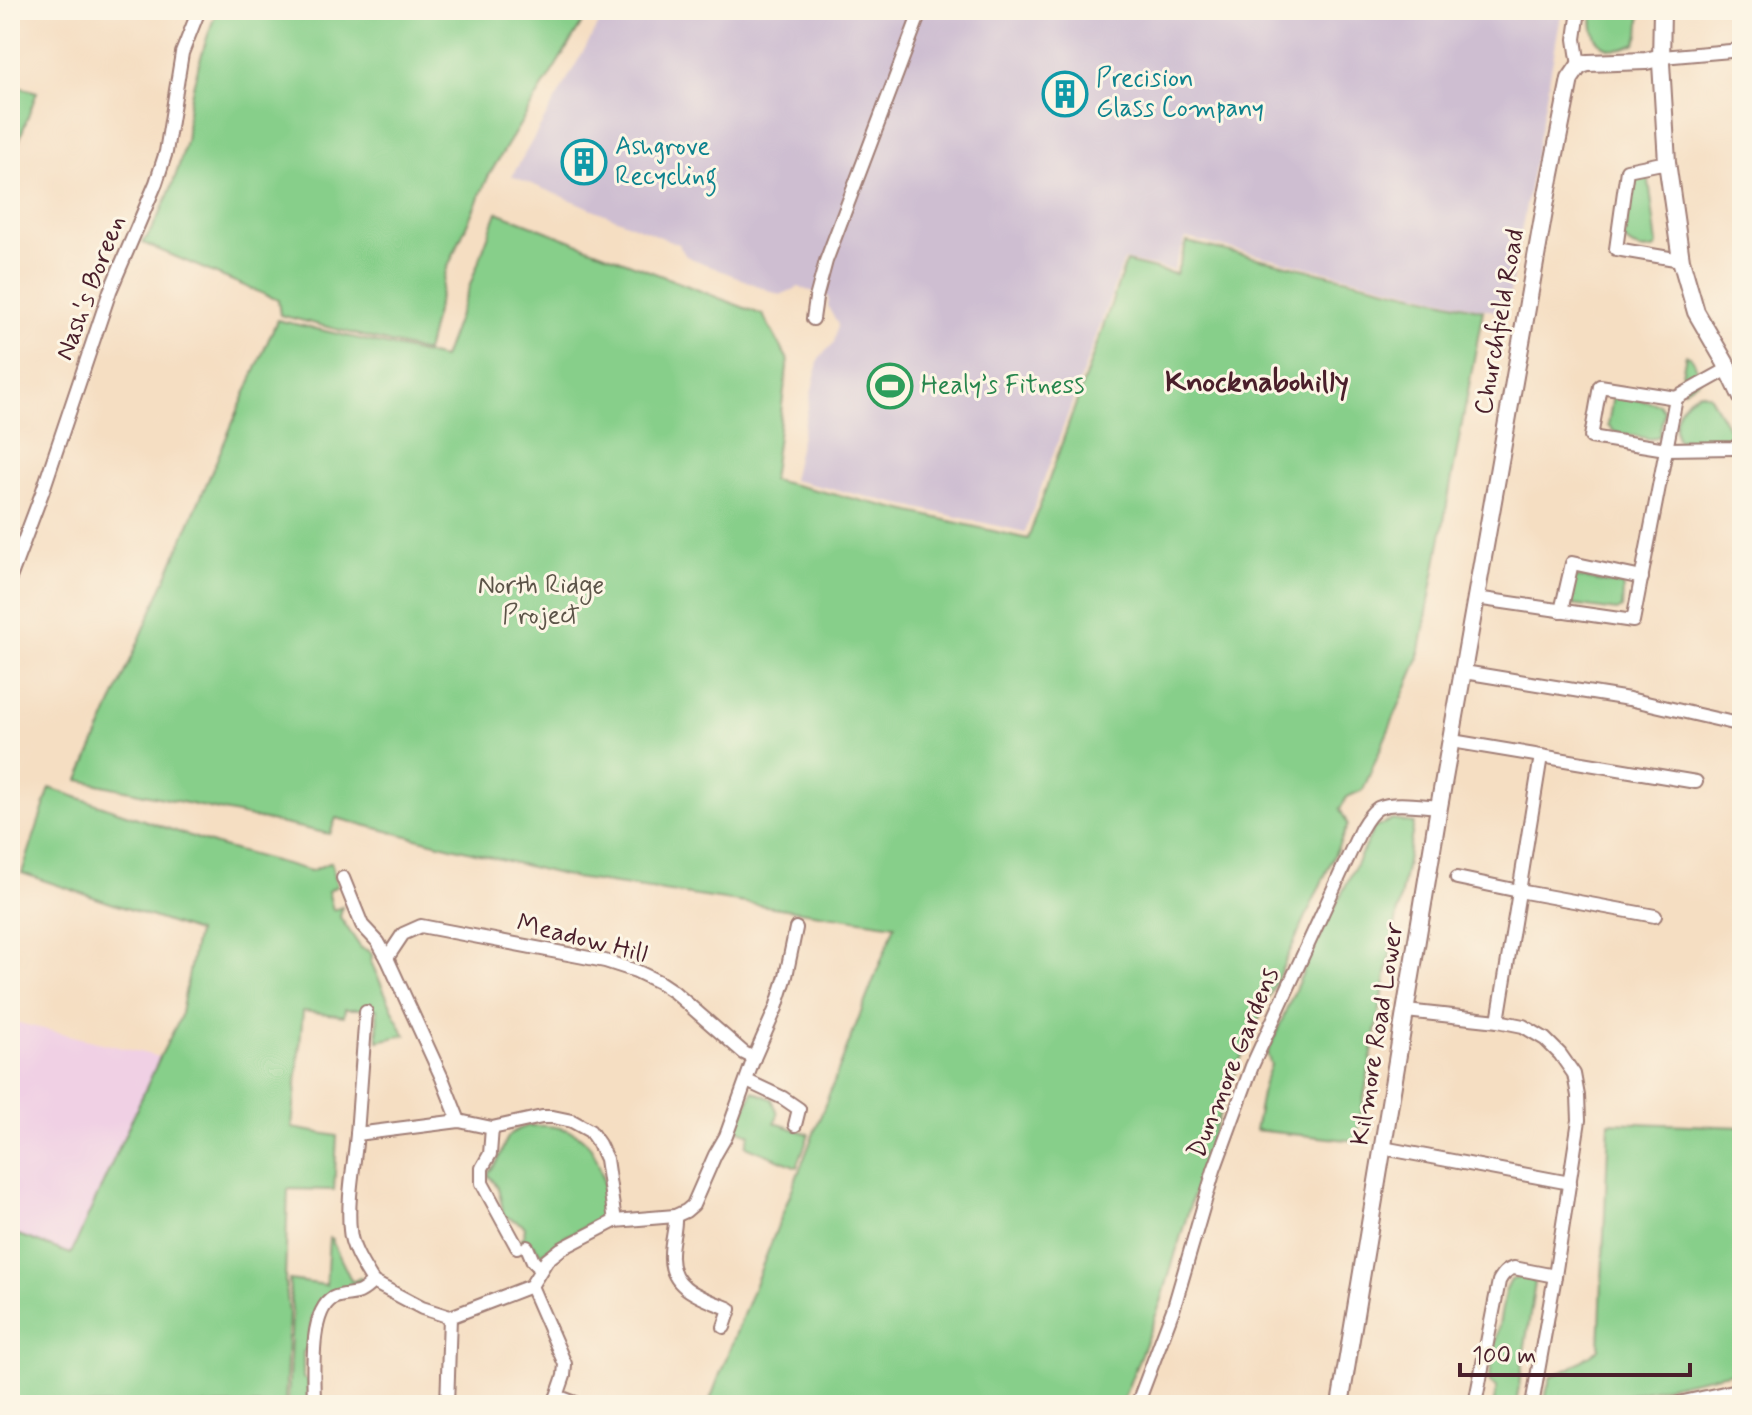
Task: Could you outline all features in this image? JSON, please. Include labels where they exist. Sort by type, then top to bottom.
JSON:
[{"type":"street","name":"Nash's Boreen","points":[[10,578],[110,291],[156,183],[166,152],[182,53],[199,10]]},
{"type":"street","points":[[813,319],[826,261],[921,10]]},
{"type":"street","points":[[1579,10],[1575,39],[1579,66],[1742,50]]},
{"type":"street","points":[[1662,10],[1667,162],[1681,260],[1696,312],[1742,398]]},
{"type":"street","name":"Churchfield Road","points":[[1464,672],[1548,189],[1570,79],[1579,66]]},
{"type":"street","points":[[1667,162],[1627,170],[1616,249],[1681,260]]},
{"type":"street","points":[[1728,369],[1676,398],[1600,386],[1591,437],[1666,449],[1734,448],[1742,442]]},
{"type":"street","points":[[1476,598],[1633,621],[1676,398]]},
{"type":"street","points":[[1561,611],[1572,563],[1642,578]]},
{"type":"street","points":[[1464,672],[1629,699],[1742,725]]},
{"type":"street","name":"Kilmore Road Lower","points":[[1340,1405],[1464,672]]},
{"type":"street","points":[[1452,741],[1696,782]]},
{"type":"street","points":[[1498,1021],[1541,756]]},
{"type":"street","name":"Dunmore Gardens","points":[[1137,1405],[1174,1307],[1214,1170],[1252,1066],[1361,829],[1380,807],[1439,807]]},
{"type":"street","points":[[343,878],[362,925],[378,942],[387,958],[459,1121]]},
{"type":"street","points":[[1457,878],[1655,916]]},
{"type":"street","name":"Meadow Hill","points":[[387,958],[403,934],[421,926],[584,957],[636,971],[674,992],[744,1053],[754,1058]]},
{"type":"street","points":[[366,1012],[350,1230],[356,1250],[373,1282],[422,1308],[450,1317],[531,1286],[547,1260],[561,1249],[615,1221],[675,1216],[693,1205],[726,1136],[754,1058],[779,1001],[796,928]]},
{"type":"street","points":[[1406,1011],[1523,1026],[1545,1039],[1574,1074],[1579,1120],[1532,1405]]},
{"type":"street","points":[[747,1081],[799,1109],[795,1125]]},
{"type":"street","points":[[357,1134],[459,1121],[492,1128],[540,1118],[572,1121],[590,1131],[606,1159],[615,1221]]},
{"type":"street","points":[[492,1128],[490,1154],[482,1168],[482,1183],[522,1247],[541,1269]]},
{"type":"street","points":[[1383,1148],[1570,1183]]},
{"type":"street","points":[[675,1216],[670,1257],[672,1267],[683,1288],[730,1309],[724,1327]]},
{"type":"street","points":[[1476,1399],[1499,1281],[1503,1274],[1514,1268],[1555,1276]]},
{"type":"street","points":[[314,1405],[319,1315],[333,1298],[362,1291],[373,1282]]},
{"type":"street","points":[[531,1286],[565,1364],[555,1400],[581,1405]]},
{"type":"street","points":[[447,1405],[450,1317]]},
{"type":"street","points":[[1670,1405],[1742,1389]]},
{"type":"shaded area","points":[[607,10],[1562,10],[1506,314],[1186,238],[1173,270],[1124,260],[1025,532],[792,480],[819,358],[834,343],[838,325],[828,307],[829,297],[799,287],[780,295],[686,256],[678,244],[512,176]]},
{"type":"shaded area","points":[[10,1021],[160,1057],[71,1254],[10,1232]]},
{"type":"green space","points":[[217,10],[590,10],[489,175],[446,271],[426,352],[280,315],[278,300],[143,243],[163,207],[178,167],[186,141],[192,92]]},
{"type":"green space","points":[[1593,10],[1641,10],[1636,43],[1616,49],[1601,44],[1594,31]]},
{"type":"green space","points":[[10,84],[37,92],[10,165]]},
{"type":"green space","points":[[1643,173],[1649,181],[1657,245],[1647,250],[1633,247],[1624,238],[1633,176]]},
{"type":"green space","name":"North Ridge Project","points":[[497,212],[763,315],[788,360],[772,480],[1028,539],[1126,262],[1176,274],[1187,242],[1483,310],[1418,661],[1363,790],[1347,797],[1340,809],[1348,825],[1231,1080],[1161,1302],[1121,1405],[708,1405],[895,925],[575,878],[336,818],[330,834],[79,780],[277,320],[443,358]]},
{"type":"green space","points":[[1686,355],[1694,361],[1700,379],[1684,390],[1680,383]]},
{"type":"green space","points":[[1700,392],[1709,395],[1734,438],[1733,442],[1718,444],[1684,439],[1680,443],[1675,433],[1678,414],[1688,399]]},
{"type":"green space","points":[[1613,395],[1659,404],[1664,411],[1659,436],[1651,439],[1615,432],[1608,426]]},
{"type":"green space","points":[[1576,577],[1621,585],[1622,608],[1617,611],[1572,605],[1570,590]]},
{"type":"green space","points":[[50,788],[219,846],[311,871],[331,862],[337,886],[328,891],[333,910],[342,907],[340,917],[361,948],[372,955],[371,962],[406,1035],[378,1041],[377,1009],[345,1009],[344,1016],[303,1011],[292,1128],[337,1136],[334,1190],[288,1189],[285,1280],[289,1313],[285,1405],[10,1405],[10,1232],[71,1254],[180,1018],[197,932],[22,873]]},
{"type":"green space","points":[[1393,820],[1414,823],[1356,1141],[1255,1130],[1264,1083],[1271,1065],[1267,1054],[1303,972],[1374,828]]},
{"type":"green space","points":[[753,1091],[772,1099],[778,1114],[775,1123],[809,1134],[797,1167],[746,1146],[750,1134],[737,1129]]},
{"type":"green space","points":[[1609,1122],[1742,1127],[1742,1370],[1581,1405],[1547,1405],[1546,1394],[1551,1376],[1569,1369],[1599,1349]]},
{"type":"green space","points":[[528,1126],[568,1130],[581,1137],[590,1147],[602,1176],[608,1215],[564,1237],[541,1254],[533,1244],[524,1247],[519,1241],[525,1227],[503,1214],[499,1193],[488,1175],[509,1136]]},
{"type":"green space","points":[[329,1238],[333,1239],[352,1282],[360,1278],[363,1280],[356,1287],[331,1293],[318,1304],[311,1320],[308,1348],[303,1352],[303,1378],[308,1381],[307,1400],[302,1405],[288,1405],[292,1312],[289,1280],[326,1285]]},
{"type":"green space","points":[[1524,1276],[1535,1283],[1516,1405],[1493,1405],[1497,1387],[1489,1380],[1505,1292],[1511,1280]]},
{"type":"place","name":"Precision Glass Company","points":[[1065,94]]},
{"type":"place","name":"Ashgrove Recycling","points":[[584,162]]},
{"type":"place","name":"Healy’s Fitness","points":[[890,386]]},
{"type":"district","name":"Knocknabohilly","points":[[1257,382]]}]
